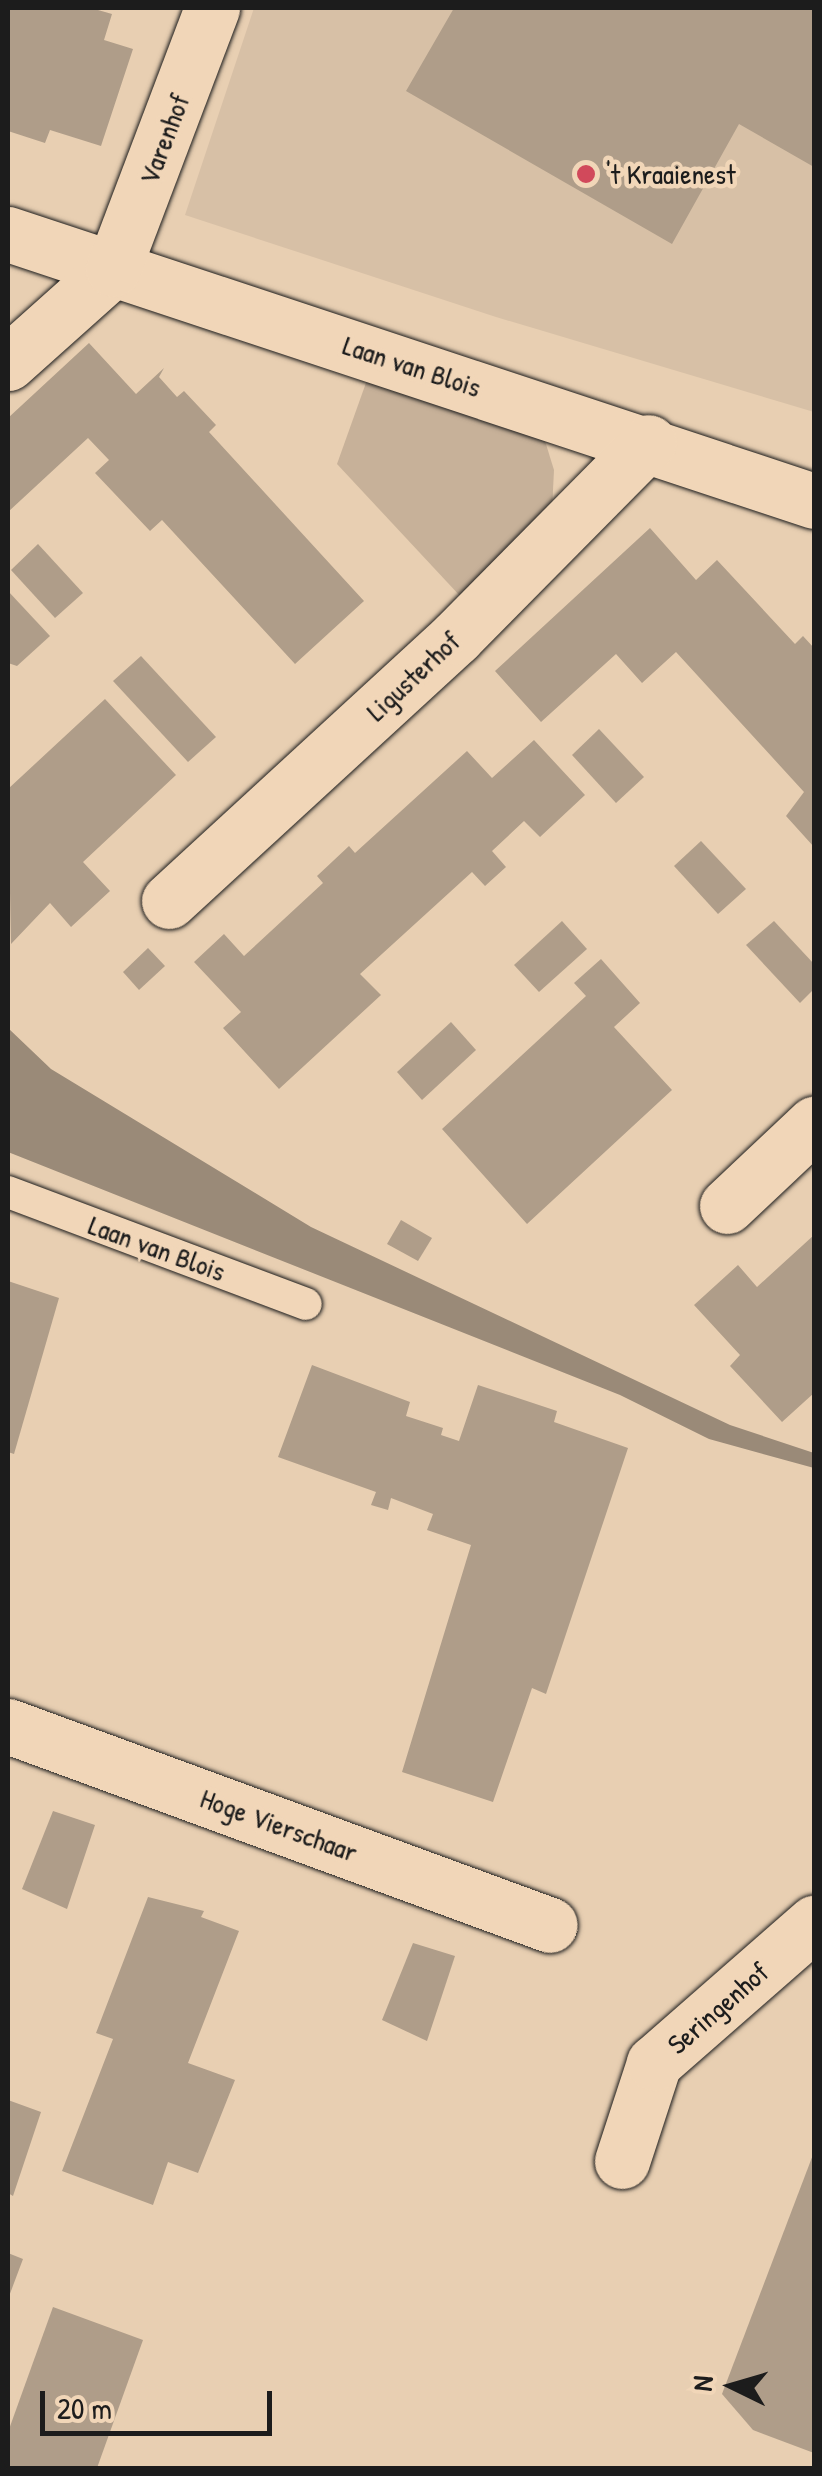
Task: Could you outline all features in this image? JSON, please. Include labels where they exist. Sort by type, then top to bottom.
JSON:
[{"type":"street","name":"Varenhof","points":[[113,269],[212,8]]},
{"type":"street","name":"Laan van Blois","points":[[8,234],[648,442],[814,502]]},
{"type":"street","points":[[8,363],[113,269]]},
{"type":"street","name":"Ligusterhof","points":[[169,901],[456,636],[648,442]]},
{"type":"street","points":[[727,1206],[814,1124]]},
{"type":"street","name":"Hoge Vierschaar","points":[[8,1726],[550,1925]]},
{"type":"street","name":"Seringenhof","points":[[622,2161],[654,2063],[814,1923]]},
{"type":"lane","name":"Laan van Blois","points":[[8,1192],[306,1304]]},
{"type":"shaded area","points":[[254,8],[814,8],[814,412],[496,317],[185,215]]},
{"type":"shaded area","points":[[367,380],[545,441],[554,470],[552,510],[461,597],[337,464]]},
{"type":"shaded area","points":[[8,1028],[51,1069],[311,1227],[730,1425],[814,1453],[814,1468],[709,1439],[620,1395],[8,1152]]},
{"type":"building","points":[[8,8],[91,8],[112,14],[104,40],[133,49],[101,146],[50,130],[45,143],[8,131]]},
{"type":"building","points":[[454,8],[814,8],[814,167],[739,124],[672,244],[406,91]]},
{"type":"building","points":[[89,343],[136,394],[164,368],[159,377],[177,397],[184,391],[216,425],[209,432],[364,601],[295,664],[162,520],[150,531],[95,473],[109,460],[88,438],[8,512],[8,418]]},
{"type":"building","points":[[650,528],[696,580],[717,560],[795,644],[803,636],[814,648],[814,847],[786,816],[804,792],[676,652],[642,683],[616,654],[541,722],[495,671]]},
{"type":"building","points":[[38,544],[83,593],[55,618],[11,570]]},
{"type":"building","points":[[8,591],[50,636],[17,666],[8,663]]},
{"type":"building","points":[[141,656],[216,737],[188,762],[113,681]]},
{"type":"building","points":[[105,699],[176,775],[83,862],[110,891],[71,927],[50,903],[11,944],[8,789]]},
{"type":"building","points":[[599,729],[644,777],[616,803],[572,755]]},
{"type":"building","points":[[534,740],[585,795],[540,837],[524,821],[492,851],[506,867],[485,886],[472,872],[360,974],[381,995],[279,1089],[223,1028],[241,1012],[194,962],[224,934],[244,956],[323,883],[317,876],[349,846],[355,853],[467,751],[492,778]]},
{"type":"building","points":[[701,841],[746,889],[718,914],[674,866]]},
{"type":"building","points":[[562,921],[587,949],[539,992],[514,965]]},
{"type":"building","points":[[774,921],[814,964],[814,989],[800,1003],[746,945]]},
{"type":"building","points":[[148,948],[165,966],[139,990],[123,972]]},
{"type":"building","points":[[601,959],[640,1003],[614,1027],[672,1090],[527,1224],[442,1129],[586,996],[574,983]]},
{"type":"building","points":[[451,1022],[476,1050],[422,1100],[397,1072]]},
{"type":"building","points":[[401,1220],[432,1238],[418,1261],[387,1244]]},
{"type":"building","points":[[814,1235],[814,1393],[782,1422],[730,1366],[740,1355],[694,1305],[738,1265],[757,1287]]},
{"type":"building","points":[[8,1281],[59,1298],[14,1454],[8,1452]]},
{"type":"building","points":[[312,1365],[410,1402],[406,1416],[443,1428],[441,1435],[459,1441],[478,1385],[557,1411],[554,1422],[628,1448],[546,1694],[532,1688],[493,1802],[402,1772],[471,1545],[427,1530],[433,1514],[391,1498],[388,1510],[371,1505],[376,1492],[278,1457]]},
{"type":"building","points":[[53,1811],[95,1825],[67,1909],[22,1889]]},
{"type":"building","points":[[148,1897],[204,1911],[201,1917],[239,1931],[188,2063],[235,2080],[198,2173],[168,2162],[153,2205],[62,2171],[113,2039],[96,2033]]},
{"type":"building","points":[[413,1943],[455,1956],[427,2041],[382,2020]]},
{"type":"building","points":[[8,2100],[41,2112],[13,2196],[8,2193]]},
{"type":"building","points":[[814,2152],[814,2453],[753,2430],[722,2394]]},
{"type":"building","points":[[8,2253],[23,2259],[8,2299]]},
{"type":"building","points":[[53,2307],[143,2340],[97,2468],[8,2468],[8,2432]]},
{"type":"place","name":"'t Kraaienest","points":[[586,174]]}]
